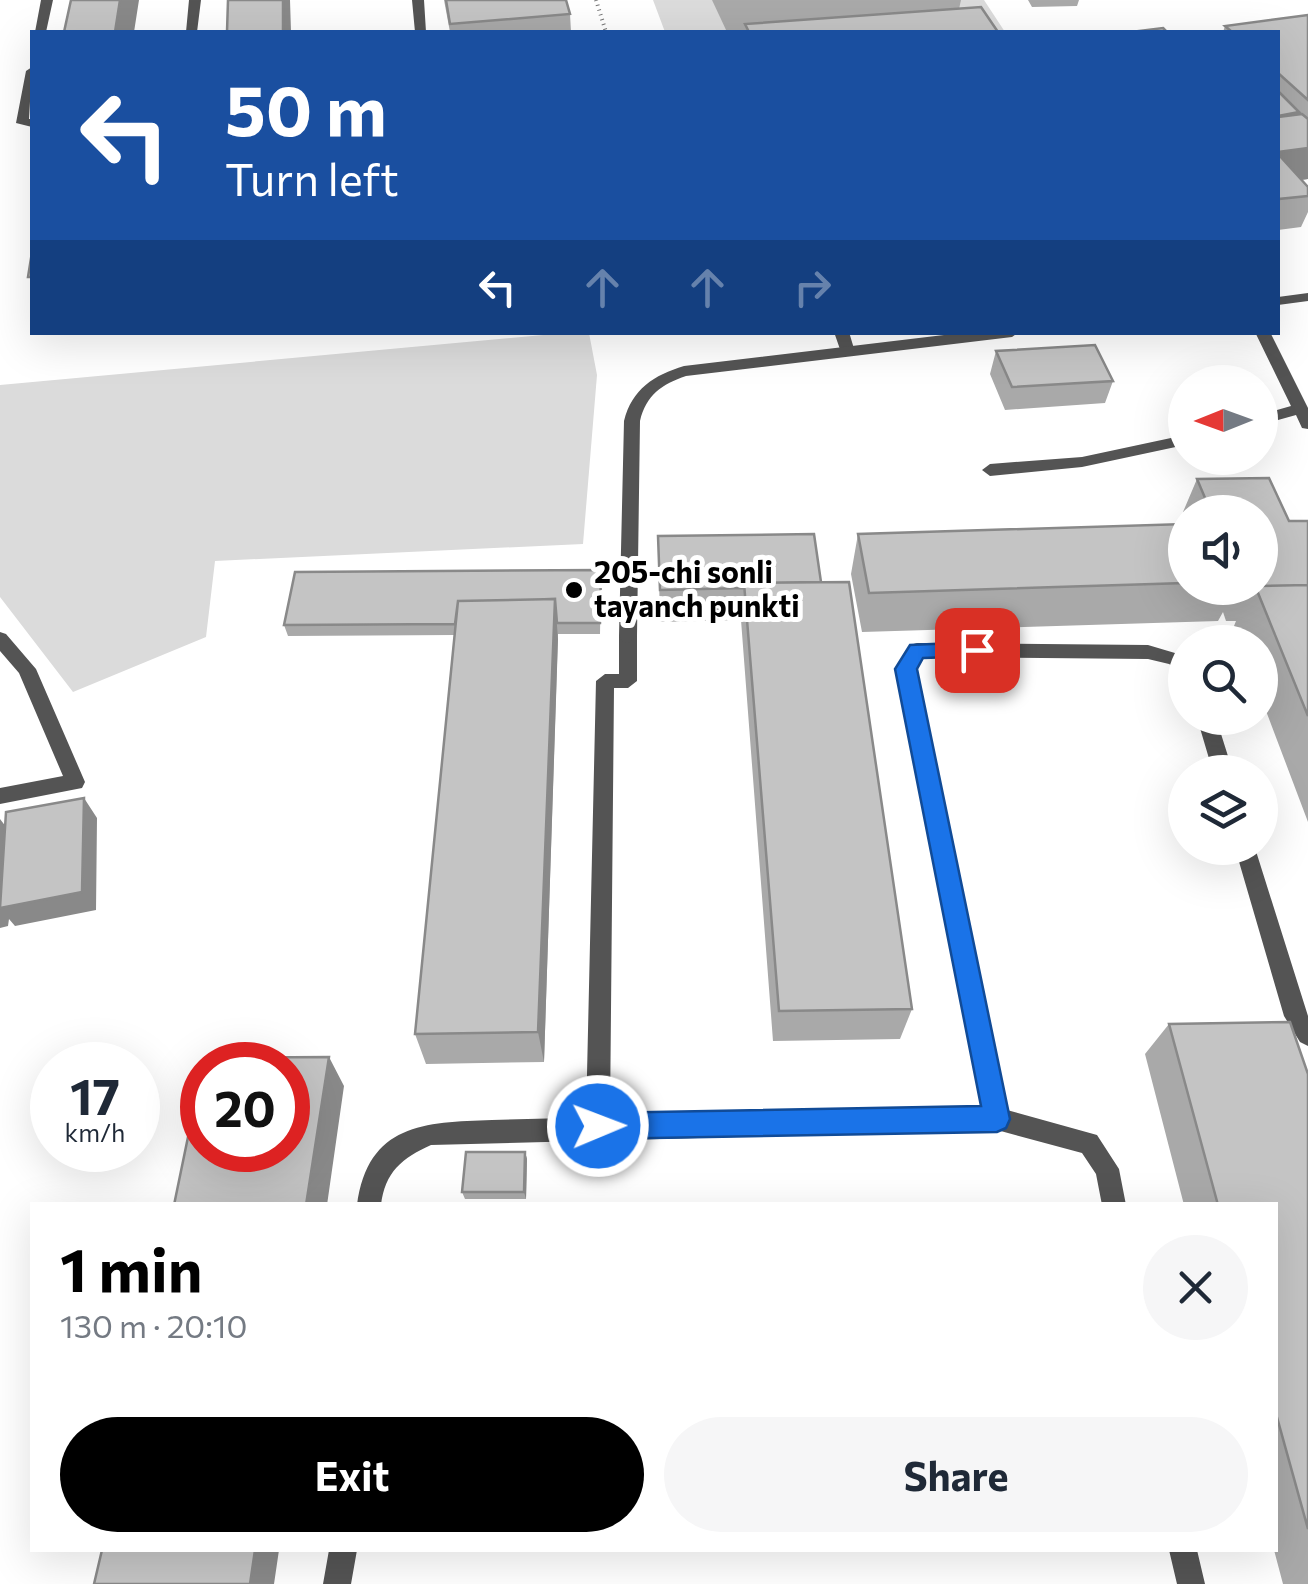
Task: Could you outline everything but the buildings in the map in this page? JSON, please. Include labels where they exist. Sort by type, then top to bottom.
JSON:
[{"type":"street","points":[[40,30],[47,0]]},
{"type":"street","points":[[192,30],[195,0]]},
{"type":"street","points":[[418,0],[421,30]]},
{"type":"street","points":[[30,81],[22,123],[30,123]]},
{"type":"street","points":[[1280,301],[1308,298]]},
{"type":"street","points":[[842,335],[847,352]]},
{"type":"street","points":[[598,1126],[605,681],[628,681],[632,421],[640,398],[653,384],[684,371],[987,335]]},
{"type":"street","points":[[1263,335],[1304,417],[1278,419]]},
{"type":"street","points":[[990,470],[1082,462],[1168,444]]},
{"type":"street","points":[[0,640],[27,669],[75,782],[0,796]]},
{"type":"street","points":[[997,1119],[906,669],[917,650],[1148,652],[1168,657]]},
{"type":"street","points":[[1250,865],[1295,1016],[1308,1035]]},
{"type":"street","points":[[369,1202],[371,1184],[393,1148],[431,1133],[997,1119],[1089,1143],[1107,1169],[1113,1202]]},
{"type":"street","points":[[337,1584],[343,1552]]},
{"type":"street","points":[[1183,1552],[1191,1584]]},
{"type":"path","points":[[596,0],[605,30]]},
{"type":"shaded area","points":[[653,0],[984,0],[1004,30],[664,30]]},
{"type":"shaded area","points":[[543,335],[589,335],[597,375],[583,544],[215,561],[206,637],[73,692],[0,597],[0,385]]},
{"type":"place","name":"205-chi sonli tayanch punkti","points":[[574,590]]},
{"type":"route","points":[[598,1126],[997,1119],[906,669],[917,650],[977,650]]}]
